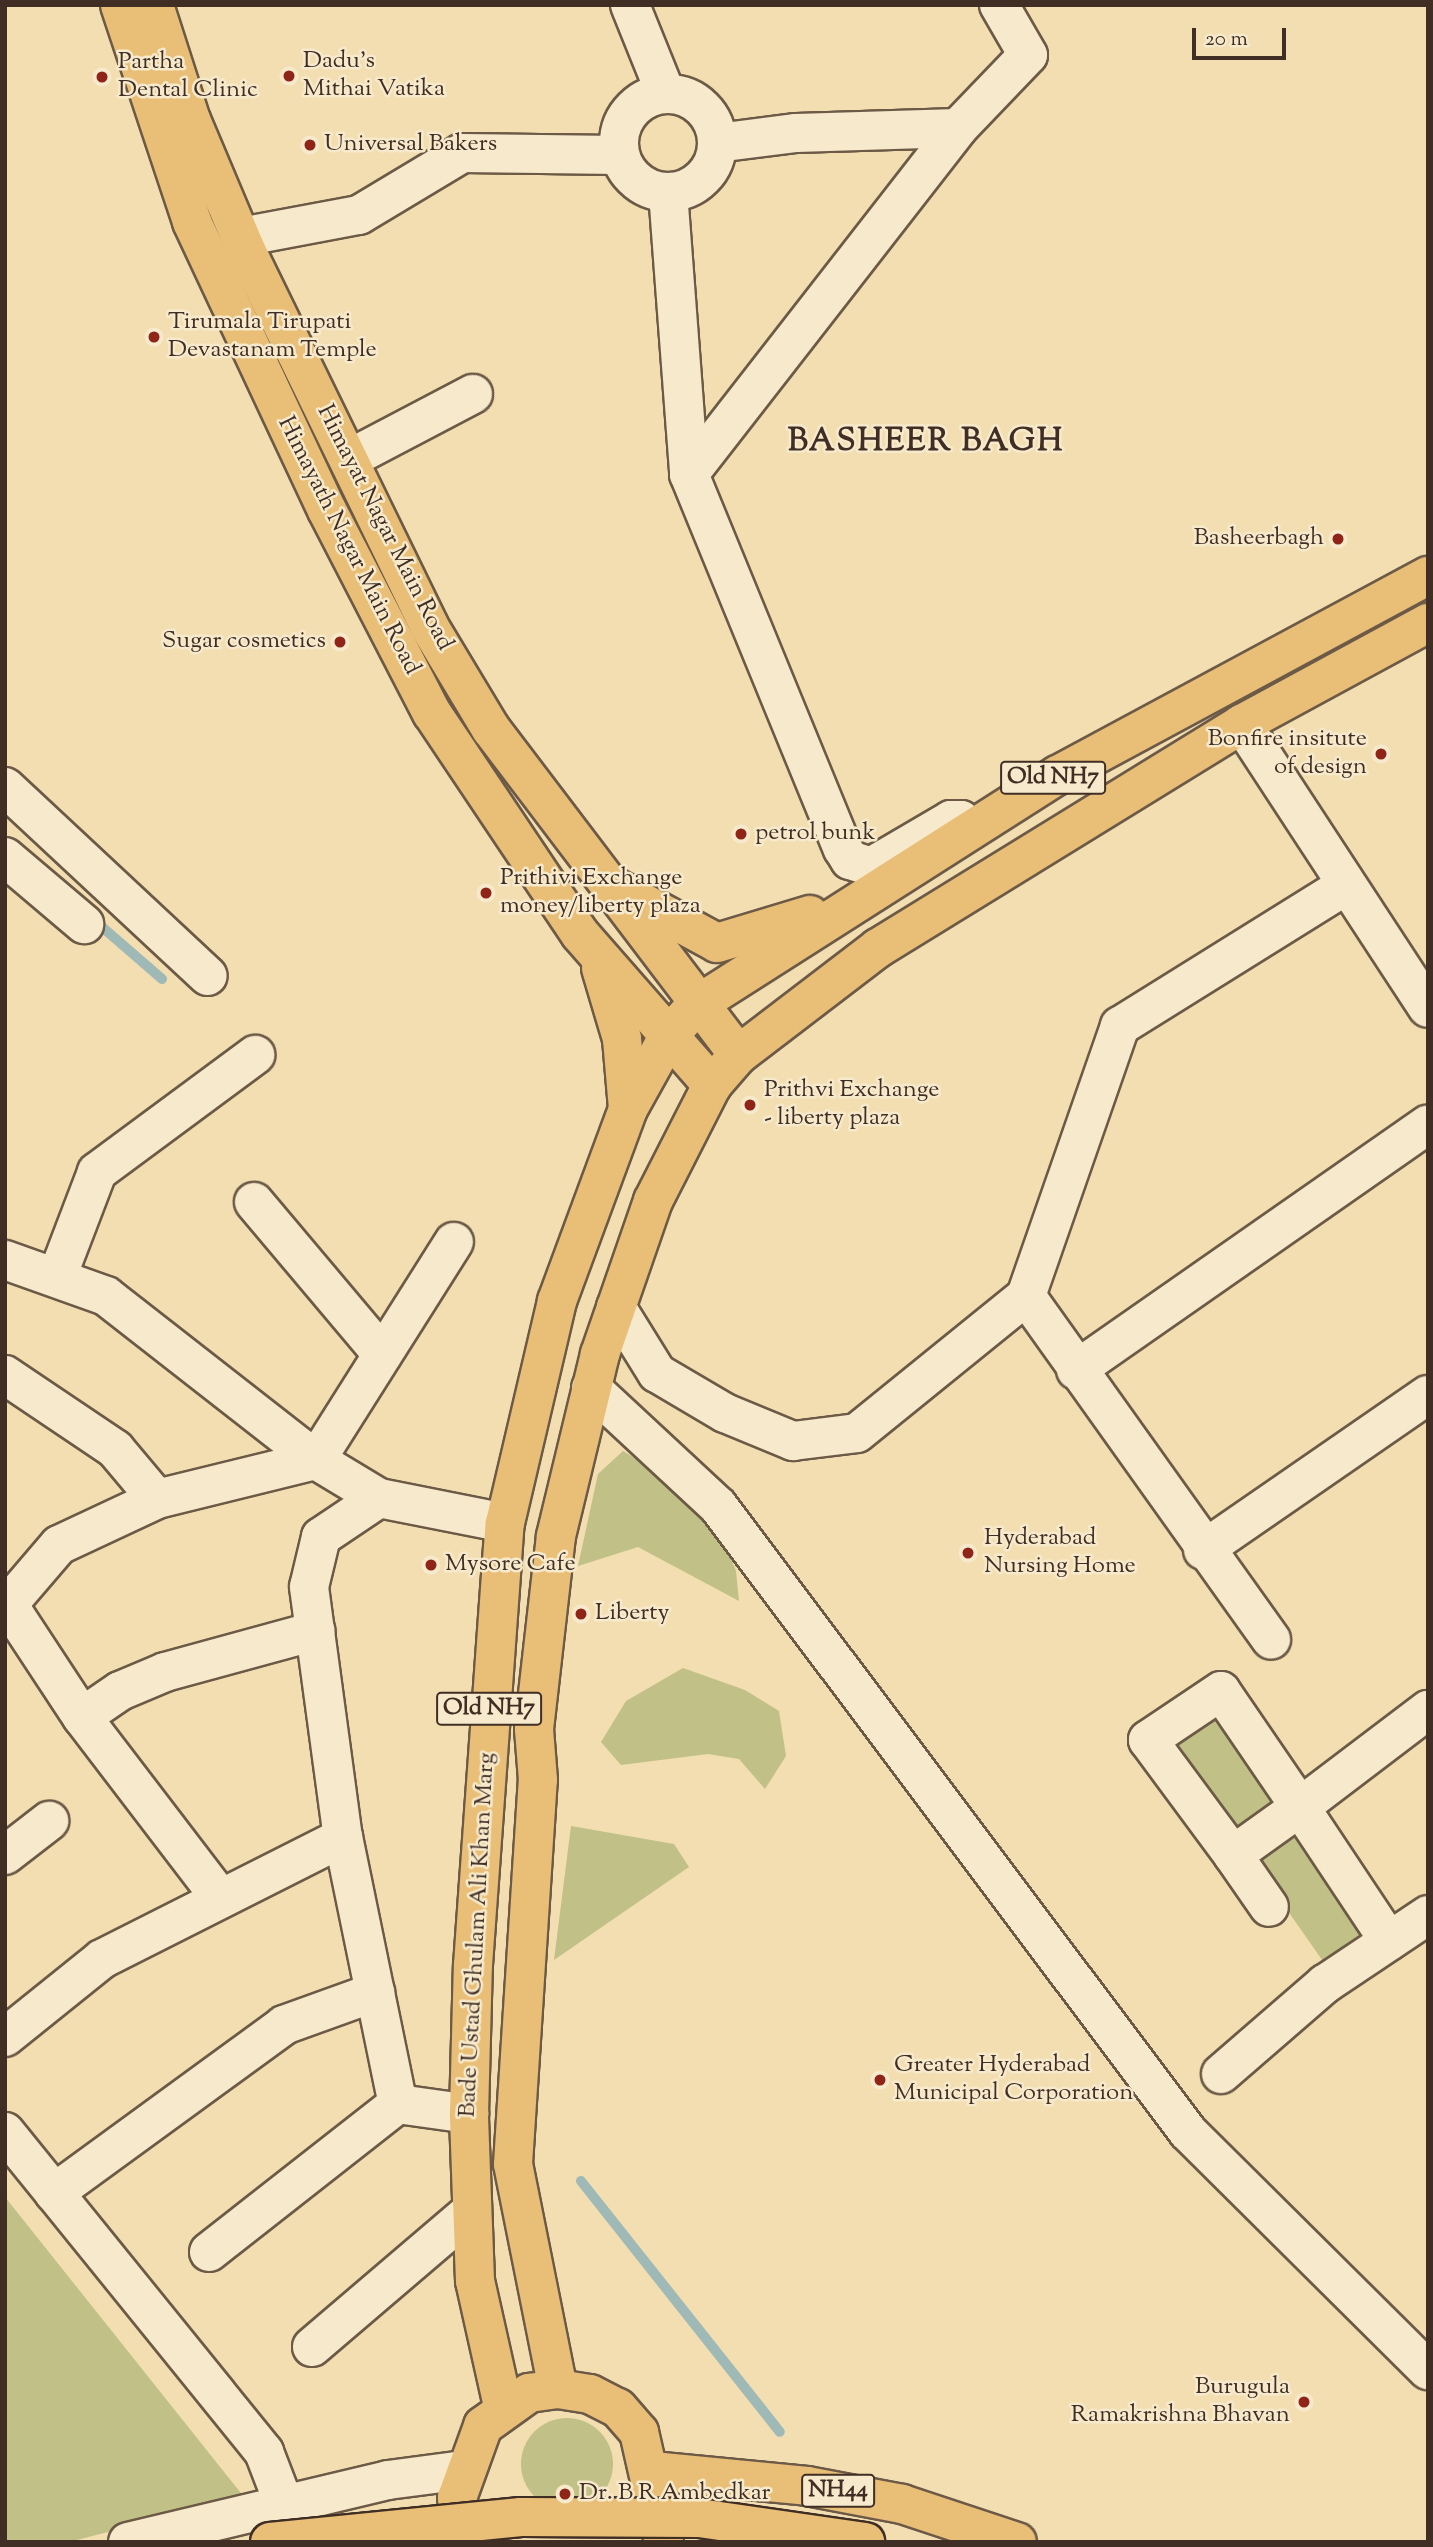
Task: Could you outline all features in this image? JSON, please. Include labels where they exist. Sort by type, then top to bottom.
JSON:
[{"type":"main road","name":"Himayath Nagar Main Road","points":[[120,5],[192,222],[327,510],[432,713],[597,954],[712,1085]]},
{"type":"main road","name":"Himayat Nagar Main Road","points":[[154,5],[191,120],[241,237],[436,637],[491,729],[695,1006],[737,1055]]},
{"type":"main road","name":"Bade Ustad Ghulam Ali Khan Marg","points":[[503,2406],[489,2343],[470,2212],[469,2114],[486,1741],[505,1523],[557,1301],[628,1109],[668,1037],[695,1006],[856,900],[1058,775],[1428,576]]},
{"type":"main road","name":"Bade Ustad Ghulam Ali Khan Marg","points":[[558,2389],[541,2325],[513,2164],[538,1780],[534,1729],[556,1536],[591,1388],[653,1201],[712,1085],[737,1055],[878,948],[1242,724],[1428,622]]},
{"type":"main road","points":[[603,881],[717,943],[856,900]]},
{"type":"main road","points":[[597,954],[622,1039],[628,1109]]},
{"type":"main road","points":[[489,2343],[518,2346],[541,2325]]},
{"type":"main road","points":[[465,2542],[457,2498],[483,2426],[503,2406],[558,2389],[590,2394],[618,2408],[639,2432],[652,2471],[664,2542]]},
{"type":"main road","name":"NH44","points":[[652,2471],[807,2486],[902,2504],[1017,2542]]},
{"type":"main road","points":[[270,2542],[521,2517],[699,2518],[865,2542]]},
{"type":"street","points":[[630,5],[666,94]]},
{"type":"street","points":[[689,474],[958,128],[1028,55],[999,5]]},
{"type":"street","points":[[666,94],[693,100],[706,111],[718,143],[706,175],[668,192],[635,180],[619,155],[621,125],[630,110],[666,94]]},
{"type":"street","points":[[718,143],[796,133],[958,128]]},
{"type":"street","points":[[241,237],[359,215],[462,153],[619,155]]},
{"type":"street","points":[[668,192],[689,474],[850,860],[883,864],[951,820],[961,820],[969,830]]},
{"type":"street","points":[[349,459],[473,394]]},
{"type":"street","points":[[1242,724],[1345,886],[1428,1008]]},
{"type":"street","points":[[5,787],[208,976]]},
{"type":"street","points":[[5,857],[84,924]]},
{"type":"street","points":[[616,1307],[657,1373],[724,1413],[793,1441],[857,1433],[1026,1296],[1120,1026],[1345,886]]},
{"type":"street","points":[[57,1277],[97,1172],[254,1055]]},
{"type":"street","points":[[1076,1370],[1428,1124]]},
{"type":"street","points":[[254,1202],[382,1354]]},
{"type":"street","points":[[218,1895],[82,1717],[6,1605],[59,1545],[157,1499],[316,1460],[454,1242]]},
{"type":"street","points":[[5,1260],[106,1296],[316,1460],[379,1497],[505,1523]]},
{"type":"street","points":[[1026,1296],[1203,1550],[1271,1640]]},
{"type":"street","points":[[5,1375],[115,1449],[157,1499]]},
{"type":"street","points":[[591,1388],[718,1506],[1188,2132],[1428,2370]]},
{"type":"street","points":[[1203,1550],[1428,1395]]},
{"type":"street","points":[[379,1497],[321,1537],[310,1587],[343,1837],[398,2104]]},
{"type":"street","points":[[82,1717],[120,1691],[165,1672],[315,1631]]},
{"type":"street","points":[[1269,1907],[1150,1736],[1220,1691],[1389,1941]]},
{"type":"street","points":[[1233,1855],[1428,1710]]},
{"type":"street","points":[[5,1855],[49,1821]]},
{"type":"street","points":[[5,2037],[102,1959],[218,1895],[343,1837]]},
{"type":"street","points":[[1221,2074],[1325,1984],[1428,1915]]},
{"type":"street","points":[[54,2193],[284,2025],[375,1992]]},
{"type":"street","points":[[209,2252],[398,2104],[469,2114]]},
{"type":"street","points":[[5,2132],[264,2452],[284,2504]]},
{"type":"street","points":[[312,2347],[470,2212]]},
{"type":"street","points":[[128,2542],[284,2504],[465,2470]]},
{"type":"green space","points":[[623,1451],[675,1482],[722,1537],[736,1571],[739,1601],[638,1547],[578,1566],[598,1474]]},
{"type":"green space","points":[[683,1668],[745,1690],[779,1711],[786,1756],[765,1789],[739,1759],[708,1754],[621,1765],[601,1742],[626,1701]]},
{"type":"green space","points":[[1215,1698],[1286,1799],[1236,1834],[1165,1733]]},
{"type":"green space","points":[[571,1826],[674,1844],[689,1867],[554,1960]]},
{"type":"green space","points":[[1303,1828],[1372,1926],[1323,1961],[1254,1862]]},
{"type":"green space","points":[[5,2197],[244,2497],[69,2542],[5,2542]]},
{"type":"green space","points":[[567,2418],[584,2422],[599,2432],[609,2447],[613,2464],[609,2481],[599,2496],[584,2506],[567,2510],[550,2506],[535,2496],[525,2481],[521,2464],[525,2447],[535,2432],[550,2422]]},
{"type":"waterway","points":[[94,920],[162,979]]},
{"type":"waterway","points":[[581,2181],[780,2432]]},
{"type":"place","name":"Dadu's Mithai Vatika","points":[[289,76]]},
{"type":"place","name":"Partha Dental Clinic","points":[[102,77]]},
{"type":"place","name":"Universal Bakers","points":[[310,145]]},
{"type":"place","name":"Tirumala Tirupati Devastanam Temple","points":[[154,337]]},
{"type":"place","name":"Basheerbagh","points":[[1338,539]]},
{"type":"place","name":"Sugar cosmetics","points":[[340,642]]},
{"type":"place","name":"Bonfire insitute of design","points":[[1381,754]]},
{"type":"place","name":"petrol bunk","points":[[741,834]]},
{"type":"place","name":"Prithivi Exchange money/liberty plaza","points":[[486,893]]},
{"type":"place","name":"Prithvi Exchange - liberty plaza","points":[[750,1105]]},
{"type":"place","name":"Hyderabad Nursing Home","points":[[968,1553]]},
{"type":"place","name":"Mysore Cafe","points":[[431,1565]]},
{"type":"place","name":"Liberty","points":[[581,1614]]},
{"type":"place","name":"Greater Hyderabad Municipal Corporation","points":[[880,2080]]},
{"type":"place","name":"Burugula Ramakrishna Bhavan","points":[[1304,2402]]},
{"type":"place","name":"Dr. B R Ambedkar","points":[[565,2494]]},
{"type":"district","name":"BASHEER BAGH","points":[[926,442]]}]
